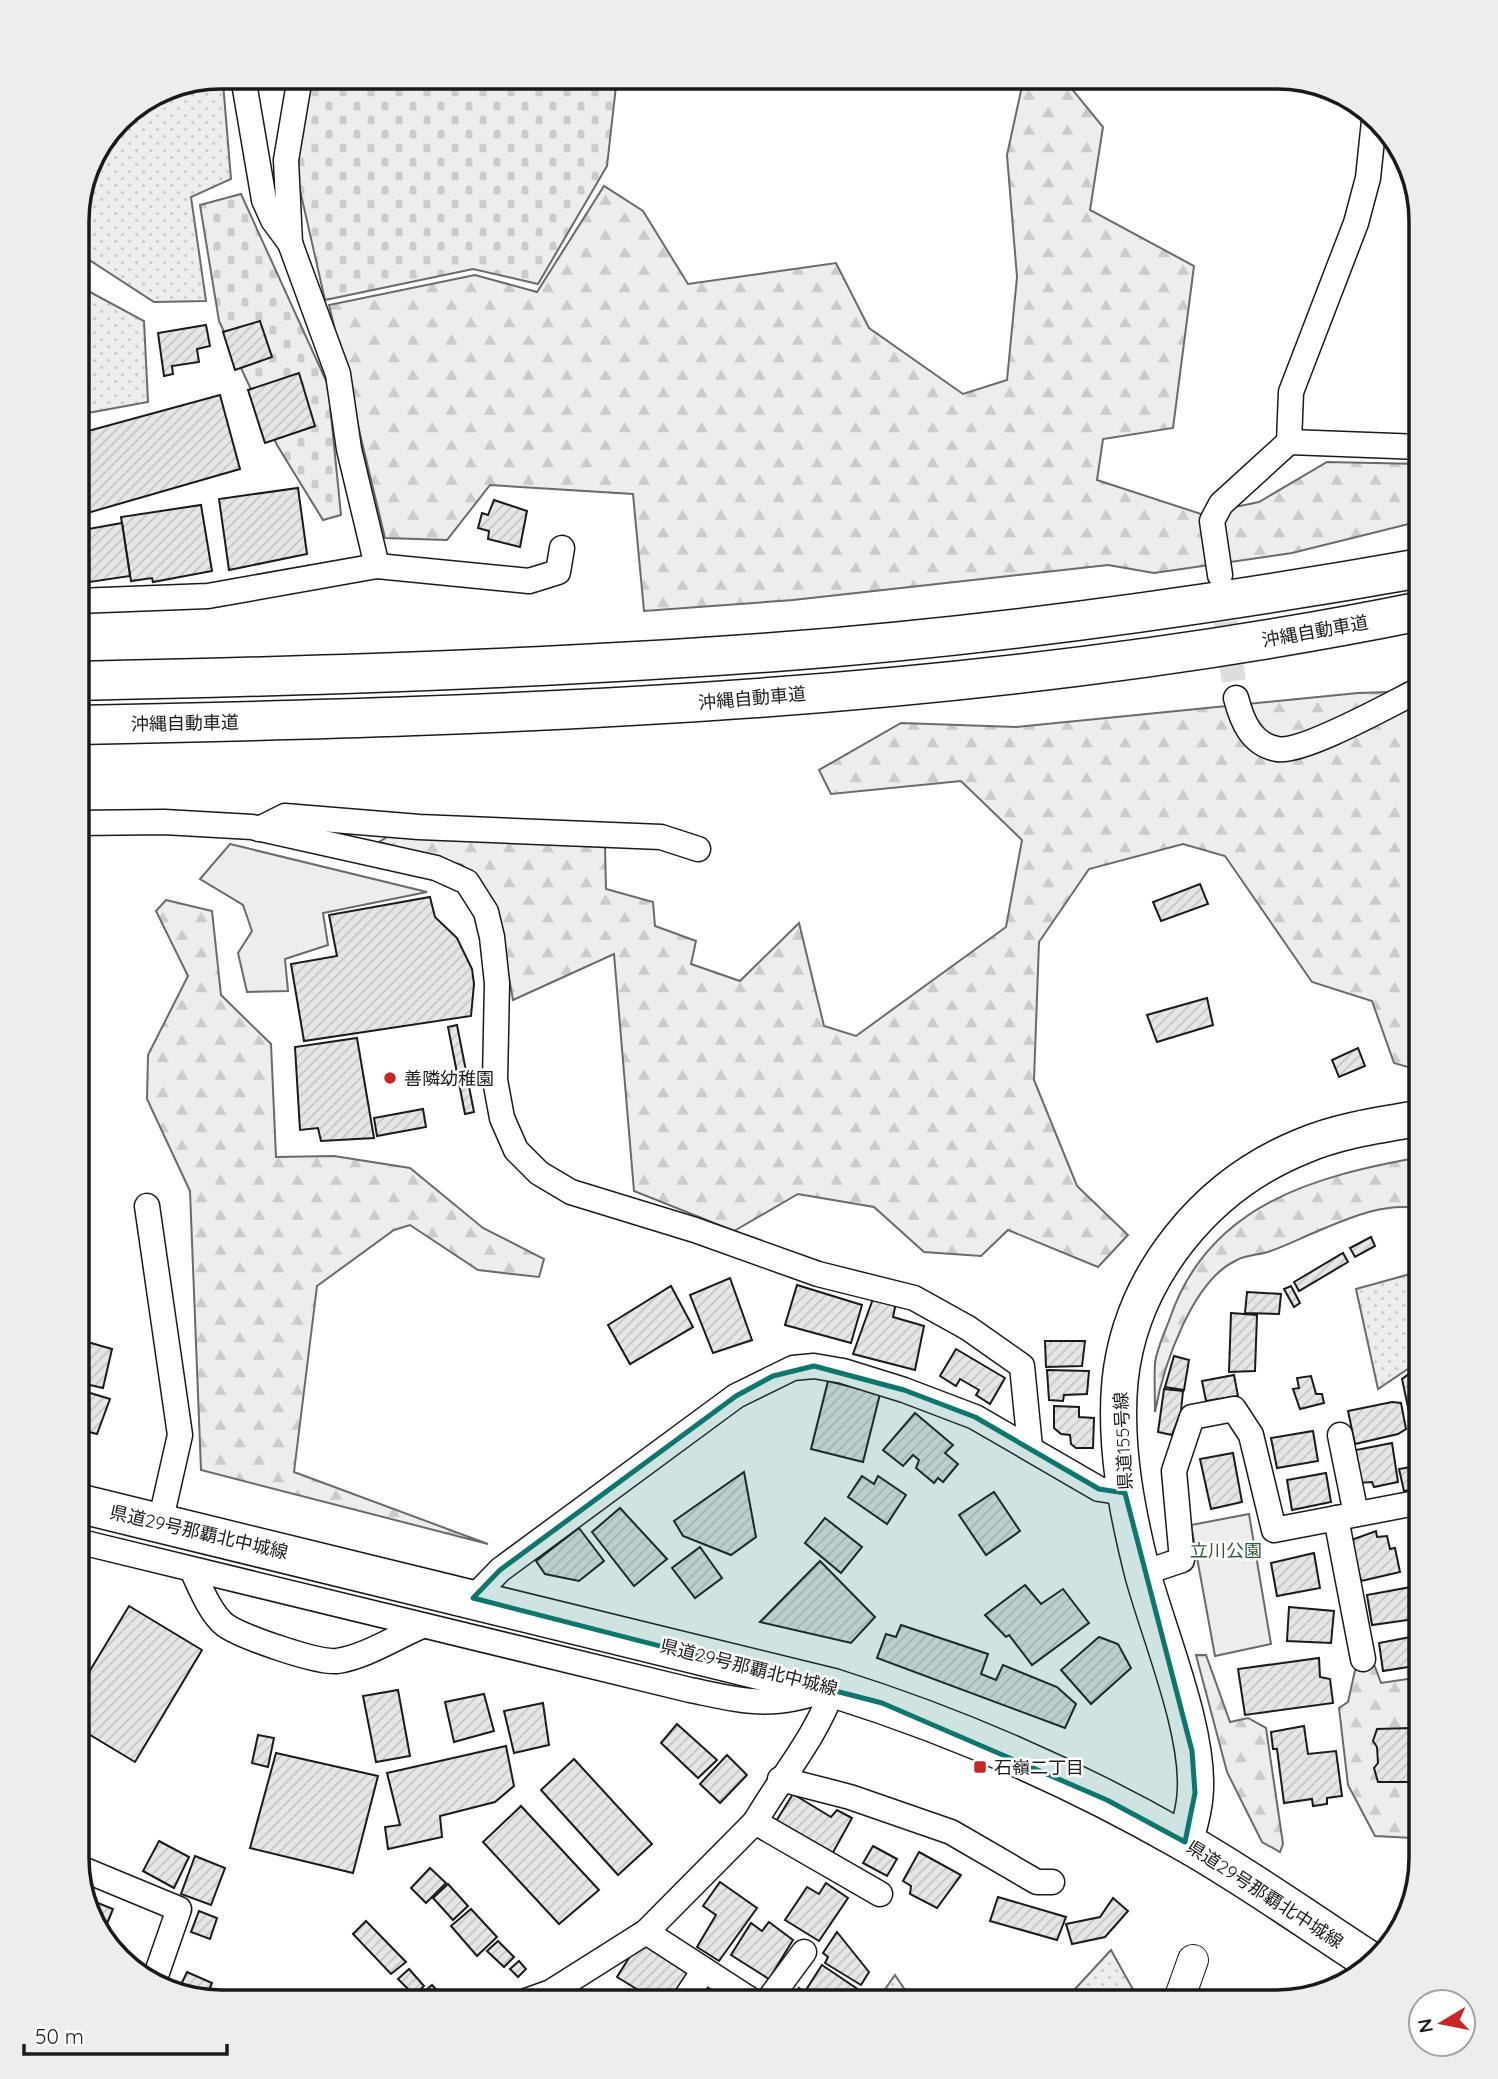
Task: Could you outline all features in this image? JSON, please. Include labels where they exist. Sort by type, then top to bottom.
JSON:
[{"type":"main road","points":[[1384,574],[1409,566]]},
{"type":"main road","points":[[90,681],[366,674],[778,652],[1179,609],[1409,570]]},
{"type":"main road","name":"沖縄自動車道","points":[[90,725],[331,720],[674,704],[919,684],[1151,657],[1409,614]]},
{"type":"main road","points":[[1364,623],[1409,621]]},
{"type":"main road","name":"県道155号線","points":[[1185,1842],[1195,1793],[1192,1751],[1143,1573],[1125,1493],[1120,1440],[1123,1367],[1128,1339],[1149,1283],[1171,1249],[1205,1210],[1230,1187],[1263,1165],[1303,1146],[1346,1131],[1409,1120]]},
{"type":"main road","name":"県道29号那覇北中城線","points":[[89,1506],[833,1688],[938,1723],[1107,1800],[1185,1842],[1363,1957]]},
{"type":"street","points":[[245,89],[264,200],[273,220],[290,243],[338,374],[349,449],[377,566]]},
{"type":"street","points":[[290,243],[286,160],[298,89]]},
{"type":"street","points":[[1220,575],[1212,521],[1221,504],[1289,442],[1292,392],[1356,223],[1368,178],[1373,131]]},
{"type":"street","points":[[1289,442],[1409,447]]},
{"type":"street","points":[[90,601],[208,596],[377,566],[529,581],[558,572],[562,548]]},
{"type":"street","points":[[1236,698],[1243,724],[1260,742],[1280,750],[1318,739],[1409,695]]},
{"type":"street","points":[[259,829],[285,816],[419,827],[662,837],[698,849]]},
{"type":"street","points":[[90,823],[164,822],[259,829],[436,868],[467,882],[486,912],[492,937],[497,983],[495,1080],[502,1118],[516,1150],[539,1173],[571,1192],[695,1230],[818,1274],[914,1298],[968,1328],[1022,1366],[1030,1447]]},
{"type":"street","points":[[147,1206],[180,1435],[160,1523]]},
{"type":"street","points":[[473,1598],[500,1570],[736,1396],[793,1368],[814,1366],[843,1371],[904,1390],[975,1417],[1099,1489],[1125,1493]]},
{"type":"street","points":[[1143,1573],[1182,1559],[1174,1471],[1192,1417],[1234,1409],[1251,1435],[1274,1530],[1409,1505]]},
{"type":"street","points":[[1340,1435],[1346,1516],[1363,1659]]},
{"type":"street","points":[[89,1544],[690,1690],[760,1703],[795,1700],[833,1688]]},
{"type":"street","points":[[192,1570],[202,1591],[225,1625],[290,1652],[321,1660],[352,1657],[422,1626]]},
{"type":"street","points":[[555,1989],[646,1932],[755,1822],[780,1779],[824,1715],[833,1688]]},
{"type":"street","points":[[780,1779],[850,1797],[951,1832],[1037,1882],[1052,1882]]},
{"type":"street","points":[[755,1822],[880,1894]]},
{"type":"street","points":[[90,1872],[179,1909],[157,1973]]},
{"type":"street","points":[[646,1932],[734,1989]]},
{"type":"street","points":[[776,1990],[804,1952]]},
{"type":"street","points":[[1182,1990],[1193,1960]]},
{"type":"street","points":[[692,1989],[704,1970]]},
{"type":"highlighted area","points":[[814,1366],[904,1390],[975,1417],[1099,1489],[1125,1493],[1192,1751],[1195,1793],[1185,1842],[1107,1800],[882,1703],[473,1598],[500,1570],[736,1396],[773,1376]]},
{"type":"green space","points":[[224,89],[231,179],[191,197],[206,301],[154,302],[90,260],[90,213],[96,179],[111,148],[134,122],[148,111],[179,96]]},
{"type":"green space","points":[[311,89],[616,89],[607,166],[538,284],[473,269],[325,300],[297,177],[302,112]]},
{"type":"green space","points":[[1021,90],[1072,90],[1103,127],[1090,210],[1194,266],[1173,428],[1103,439],[1097,480],[1201,514],[1259,502],[1327,462],[1409,464],[1409,524],[1292,553],[1154,573],[1108,565],[793,600],[644,611],[633,494],[490,485],[447,540],[385,538],[329,305],[475,275],[537,292],[604,186],[643,211],[688,284],[836,263],[869,328],[963,394],[1007,380],[1017,277],[1007,155]]},
{"type":"green space","points":[[241,194],[328,385],[341,515],[323,520],[277,445],[219,321],[200,205]]},
{"type":"green space","points":[[90,292],[144,321],[148,402],[90,413]]},
{"type":"green space","points":[[1409,691],[1409,1067],[1394,1063],[1372,1001],[1312,982],[1225,856],[1183,844],[1089,869],[1039,942],[1034,1080],[1077,1186],[1128,1235],[1098,1267],[1008,1230],[981,1256],[924,1252],[874,1207],[798,1194],[734,1231],[634,1191],[614,954],[513,1000],[495,903],[462,865],[379,842],[392,834],[605,845],[606,889],[653,902],[655,926],[696,941],[691,964],[740,981],[799,923],[824,1026],[856,1036],[1006,927],[1022,840],[961,781],[831,794],[819,770],[901,723],[1016,727],[1358,693]]},
{"type":"green space","points":[[166,900],[212,911],[221,995],[271,1044],[276,1157],[334,1156],[410,1168],[483,1228],[544,1259],[539,1277],[478,1270],[410,1225],[394,1230],[317,1286],[294,1472],[488,1544],[201,1470],[190,1191],[147,1099],[148,1055],[188,976],[156,911]]},
{"type":"green space","points":[[1409,1159],[1409,1207],[1368,1212],[1268,1252],[1241,1258],[1221,1270],[1193,1305],[1182,1327],[1165,1372],[1155,1412],[1155,1363],[1159,1346],[1188,1279],[1211,1247],[1239,1222],[1270,1202],[1305,1186]]},
{"type":"green space","points":[[1409,1274],[1409,1368],[1378,1389],[1356,1289]]},
{"type":"green space","points":[[1196,1655],[1206,1655],[1230,1722],[1248,1718],[1266,1728],[1283,1844],[1280,1852],[1262,1842],[1227,1772]]},
{"type":"green space","points":[[1374,1664],[1381,1683],[1409,1679],[1409,1838],[1375,1836],[1348,1785],[1339,1708],[1348,1702],[1356,1666]]},
{"type":"green space","points":[[1111,1950],[1133,1990],[1074,1990]]},
{"type":"green space","points":[[895,1975],[905,1990],[885,1990]]},
{"type":"shaded area","points":[[230,844],[427,892],[323,913],[328,945],[285,959],[288,991],[247,992],[238,953],[252,931],[243,905],[200,879]]},
{"type":"shaded area","name":"立川公園","points":[[1249,1514],[1271,1644],[1215,1656],[1191,1525]]},
{"type":"building","points":[[260,321],[272,357],[235,370],[223,332]]},
{"type":"building","points":[[206,325],[210,346],[197,349],[199,362],[172,366],[173,374],[164,376],[158,333]]},
{"type":"building","points":[[299,373],[315,426],[265,443],[248,390]]},
{"type":"building","points":[[220,395],[240,469],[90,512],[90,430]]},
{"type":"building","points":[[298,488],[307,554],[229,570],[219,499]]},
{"type":"building","points":[[494,500],[527,511],[520,547],[488,539],[489,531],[478,528],[482,513],[488,515]]},
{"type":"building","points":[[201,505],[212,571],[153,582],[152,578],[131,581],[121,517]]},
{"type":"building","points":[[122,523],[130,576],[90,582],[90,529]]},
{"type":"building","points":[[1200,884],[1208,904],[1161,921],[1153,902]]},
{"type":"building","points":[[430,897],[435,917],[457,938],[472,969],[474,984],[471,1016],[304,1041],[291,964],[337,956],[329,915]]},
{"type":"building","points":[[1207,998],[1213,1025],[1157,1042],[1147,1015]]},
{"type":"building","points":[[457,1025],[474,1112],[465,1114],[448,1027]]},
{"type":"building","points":[[357,1038],[374,1138],[321,1141],[318,1128],[300,1130],[295,1047]]},
{"type":"building","points":[[1358,1048],[1365,1066],[1339,1077],[1332,1060]]},
{"type":"building","points":[[423,1109],[426,1127],[377,1136],[374,1118]]},
{"type":"building","points":[[1371,1237],[1375,1246],[1355,1257],[1350,1248]]},
{"type":"building","points":[[1343,1253],[1348,1262],[1299,1291],[1294,1282]]},
{"type":"building","points":[[730,1278],[752,1340],[713,1353],[690,1295]]},
{"type":"building","points":[[797,1285],[862,1305],[851,1343],[785,1325]]},
{"type":"building","points":[[671,1286],[693,1327],[630,1364],[608,1325]]},
{"type":"building","points":[[1291,1286],[1300,1303],[1294,1307],[1284,1289]]},
{"type":"building","points":[[1247,1292],[1281,1294],[1279,1314],[1245,1313]]},
{"type":"building","points":[[874,1296],[897,1298],[893,1317],[924,1326],[915,1370],[853,1354]]},
{"type":"building","points":[[1231,1313],[1257,1315],[1255,1371],[1229,1372]]},
{"type":"building","points":[[1045,1341],[1085,1341],[1082,1366],[1046,1367]]},
{"type":"building","points":[[89,1343],[112,1349],[103,1388],[89,1385]]},
{"type":"building","points":[[956,1349],[1005,1378],[990,1404],[976,1395],[979,1390],[960,1379],[956,1386],[940,1376]]},
{"type":"building","points":[[1174,1356],[1189,1360],[1184,1390],[1165,1387]]},
{"type":"building","points":[[1047,1370],[1089,1371],[1087,1394],[1064,1395],[1063,1401],[1049,1400]]},
{"type":"building","points":[[1409,1374],[1409,1412],[1402,1379]]},
{"type":"building","points":[[1234,1375],[1238,1396],[1206,1401],[1202,1381]]},
{"type":"building","points":[[1311,1376],[1316,1394],[1322,1394],[1324,1403],[1300,1409],[1293,1389],[1299,1388],[1297,1378]]},
{"type":"building","points":[[828,1381],[880,1394],[863,1462],[811,1449]]},
{"type":"building","points":[[1164,1389],[1183,1391],[1181,1411],[1172,1435],[1158,1432]]},
{"type":"building","points":[[89,1393],[110,1399],[97,1434],[89,1432]]},
{"type":"building","points":[[1392,1402],[1401,1403],[1406,1429],[1398,1434],[1355,1444],[1348,1411]]},
{"type":"building","points":[[1054,1406],[1079,1407],[1079,1417],[1094,1418],[1093,1448],[1076,1448],[1071,1444],[1070,1435],[1061,1434],[1054,1428]]},
{"type":"building","points":[[915,1413],[953,1445],[945,1453],[958,1464],[943,1482],[938,1478],[934,1483],[916,1468],[919,1460],[913,1455],[903,1466],[883,1450]]},
{"type":"building","points":[[1313,1431],[1318,1461],[1277,1468],[1271,1438]]},
{"type":"building","points":[[1392,1443],[1398,1482],[1374,1487],[1372,1482],[1358,1483],[1356,1450]]},
{"type":"building","points":[[1233,1453],[1242,1502],[1211,1509],[1200,1459]]},
{"type":"building","points":[[1409,1467],[1409,1490],[1404,1491],[1399,1469]]},
{"type":"building","points":[[744,1472],[756,1537],[731,1555],[683,1536],[674,1521]]},
{"type":"building","points":[[1326,1473],[1331,1502],[1292,1510],[1287,1480]]},
{"type":"building","points":[[862,1476],[874,1484],[878,1476],[906,1495],[887,1524],[848,1497]]},
{"type":"building","points":[[994,1492],[1020,1531],[986,1555],[959,1515]]},
{"type":"building","points":[[620,1508],[667,1559],[634,1586],[592,1532]]},
{"type":"building","points":[[825,1518],[862,1547],[841,1573],[805,1543]]},
{"type":"building","points":[[579,1528],[604,1561],[579,1581],[545,1574],[536,1561]]},
{"type":"building","points":[[1376,1531],[1377,1537],[1387,1536],[1390,1549],[1395,1548],[1400,1572],[1361,1581],[1352,1545],[1354,1539]]},
{"type":"building","points":[[700,1547],[722,1578],[695,1598],[672,1568]]},
{"type":"building","points":[[1314,1553],[1320,1588],[1277,1596],[1271,1563]]},
{"type":"building","points":[[820,1561],[875,1617],[851,1643],[760,1622]]},
{"type":"building","points":[[1025,1585],[1041,1604],[1063,1589],[1089,1623],[1032,1665],[1009,1635],[1006,1637],[985,1615]]},
{"type":"building","points":[[1409,1587],[1409,1620],[1372,1625],[1367,1595]]},
{"type":"building","points":[[129,1606],[202,1650],[135,1762],[89,1734],[89,1672]]},
{"type":"building","points":[[1289,1607],[1334,1611],[1331,1643],[1287,1641]]},
{"type":"building","points":[[901,1625],[988,1654],[981,1674],[996,1680],[1003,1665],[1057,1687],[1076,1704],[1065,1728],[877,1658],[886,1634],[896,1637]]},
{"type":"building","points":[[1099,1637],[1118,1644],[1131,1668],[1091,1704],[1061,1670]]},
{"type":"building","points":[[1409,1637],[1409,1667],[1383,1671],[1379,1643]]},
{"type":"building","points":[[1319,1658],[1320,1677],[1330,1679],[1333,1703],[1245,1715],[1238,1669]]},
{"type":"building","points":[[398,1690],[410,1756],[376,1762],[363,1696]]},
{"type":"building","points":[[484,1694],[494,1731],[454,1742],[445,1702]]},
{"type":"building","points":[[543,1703],[549,1745],[514,1753],[504,1711]]},
{"type":"building","points":[[677,1724],[717,1760],[698,1778],[661,1743]]},
{"type":"building","points":[[1304,1726],[1308,1754],[1336,1751],[1342,1796],[1327,1798],[1327,1804],[1313,1806],[1312,1799],[1284,1803],[1277,1749],[1273,1749],[1271,1732]]},
{"type":"building","points":[[1409,1728],[1409,1782],[1378,1782],[1374,1768],[1378,1763],[1377,1747],[1373,1741],[1377,1729]]},
{"type":"building","points":[[258,1735],[274,1738],[268,1767],[252,1763]]},
{"type":"building","points":[[506,1746],[514,1786],[495,1802],[440,1816],[442,1837],[388,1849],[385,1827],[400,1825],[387,1773]]},
{"type":"building","points":[[276,1753],[378,1776],[353,1873],[250,1848]]},
{"type":"building","points":[[727,1755],[747,1775],[720,1803],[700,1784]]},
{"type":"building","points":[[574,1759],[652,1844],[618,1875],[541,1790]]},
{"type":"building","points":[[793,1794],[831,1817],[837,1810],[852,1818],[830,1858],[773,1826]]},
{"type":"building","points":[[521,1806],[599,1890],[559,1924],[483,1842]]},
{"type":"building","points":[[159,1841],[189,1857],[174,1888],[143,1871]]},
{"type":"building","points":[[873,1846],[897,1859],[887,1876],[863,1863]]},
{"type":"building","points":[[919,1852],[961,1875],[937,1908],[910,1894],[911,1886],[903,1881]]},
{"type":"building","points":[[195,1856],[225,1868],[211,1905],[181,1894]]},
{"type":"building","points":[[430,1868],[446,1883],[426,1903],[411,1888]]},
{"type":"building","points":[[720,1882],[757,1908],[719,1961],[697,1947],[716,1915],[703,1906]]},
{"type":"building","points":[[826,1883],[848,1898],[819,1941],[785,1920],[807,1887],[819,1894]]},
{"type":"building","points":[[448,1884],[468,1906],[453,1920],[433,1898]]},
{"type":"building","points":[[998,1897],[1066,1917],[1057,1940],[990,1921]]},
{"type":"building","points":[[1113,1898],[1128,1911],[1105,1937],[1072,1944],[1066,1924],[1100,1917]]},
{"type":"building","points":[[97,1903],[113,1909],[107,1924]]},
{"type":"building","points":[[471,1909],[497,1937],[477,1956],[451,1926]]},
{"type":"building","points":[[199,1911],[217,1918],[210,1939],[191,1932]]},
{"type":"building","points":[[366,1921],[406,1962],[391,1974],[353,1934]]},
{"type":"building","points":[[769,1922],[793,1940],[769,1979],[731,1955],[751,1923],[762,1931]]},
{"type":"building","points":[[837,1932],[869,1972],[861,1985],[825,1963],[828,1957],[823,1953]]},
{"type":"building","points":[[498,1941],[514,1957],[504,1967],[487,1951]]},
{"type":"building","points":[[639,1942],[694,1976],[685,1989],[637,1989],[617,1977]]},
{"type":"building","points":[[519,1961],[526,1969],[518,1977],[510,1969]]},
{"type":"building","points":[[822,1965],[858,1990],[806,1990]]},
{"type":"building","points":[[409,1969],[424,1986],[420,1989],[408,1989],[398,1979]]},
{"type":"building","points":[[187,1972],[212,1983],[210,1989],[181,1984]]},
{"type":"tunnel","points":[[1221,586],[1236,698]]},
{"type":"place","name":"善隣幼稚園","points":[[390,1078]]},
{"type":"place","name":"石嶺二丁目","points":[[980,1767]]}]
